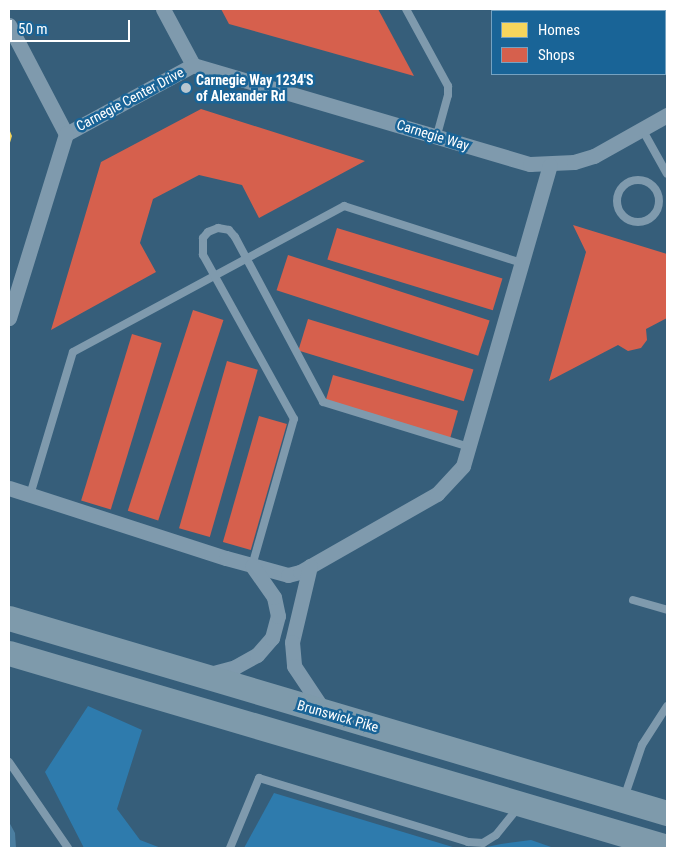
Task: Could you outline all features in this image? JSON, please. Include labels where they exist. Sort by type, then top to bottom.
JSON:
[{"type":"highway","name":"Brunswick Pike","points":[[9,618],[667,813]]},
{"type":"highway","points":[[9,653],[522,803],[613,836],[667,847]]},
{"type":"street","name":"Carnegie Center Drive","points":[[9,25],[66,134],[193,65],[164,9]]},
{"type":"street","name":"Carnegie Way","points":[[193,65],[437,135],[515,160],[550,165],[594,156],[667,116]]},
{"type":"street","points":[[9,318],[66,134]]},
{"type":"street","points":[[9,488],[252,566],[288,575],[310,566],[437,494],[455,478],[469,447],[550,165]]},
{"type":"street","points":[[201,676],[235,667],[257,655],[272,638],[278,616],[274,597],[252,566]]},
{"type":"street","points":[[310,566],[292,642],[294,666],[325,712]]},
{"type":"lane","points":[[406,9],[448,86],[448,95],[437,135]]},
{"type":"lane","points":[[642,129],[667,174]]},
{"type":"lane","points":[[631,180],[644,180],[658,194],[658,209],[648,219],[634,222],[618,209],[620,189],[631,180]]},
{"type":"lane","points":[[658,194],[667,191]]},
{"type":"lane","points":[[30,495],[73,352],[344,206],[522,263]]},
{"type":"lane","points":[[252,566],[294,419],[200,247],[208,232],[218,228],[229,230],[248,258],[323,402],[469,447]]},
{"type":"lane","points":[[633,600],[667,610]]},
{"type":"lane","points":[[623,800],[642,745],[667,706]]},
{"type":"lane","points":[[9,762],[68,848]]},
{"type":"lane","points":[[230,848],[258,778],[468,842],[483,843],[496,836],[522,803]]},
{"type":"shaded area","points":[[88,706],[142,730],[117,809],[140,840],[161,848],[84,848],[45,772]]},
{"type":"shaded area","points":[[274,793],[456,848],[244,848]]},
{"type":"shaded area","points":[[9,822],[15,833],[16,848],[9,848]]},
{"type":"shaded area","points":[[531,840],[554,848],[482,848],[501,844]]},
{"type":"building: Homes","points":[[9,129],[12,136],[9,146]]},
{"type":"building: Shops","points":[[221,9],[378,9],[414,76],[229,24]]},
{"type":"building: Shops","points":[[201,109],[365,161],[259,218],[242,185],[199,175],[153,199],[140,243],[156,272],[51,330],[101,162]]},
{"type":"building: Shops","points":[[573,225],[667,254],[667,318],[646,329],[647,340],[641,348],[628,351],[618,345],[549,381],[586,252]]},
{"type":"building: Shops","points":[[337,228],[502,279],[493,310],[327,260]]},
{"type":"building: Shops","points":[[288,255],[490,321],[478,356],[277,290]]},
{"type":"building: Shops","points":[[193,310],[223,320],[158,521],[128,511]]},
{"type":"building: Shops","points":[[308,319],[473,370],[464,401],[298,351]]},
{"type":"building: Shops","points":[[132,334],[162,343],[111,509],[81,500]]},
{"type":"building: Shops","points":[[227,361],[258,370],[210,537],[179,528]]},
{"type":"building: Shops","points":[[333,375],[458,411],[450,439],[325,403]]},
{"type":"building: Shops","points":[[259,416],[287,424],[251,550],[223,542]]},
{"type":"place","name":"Carnegie Way 1234'S of Alexander Rd","points":[[186,88]]}]
